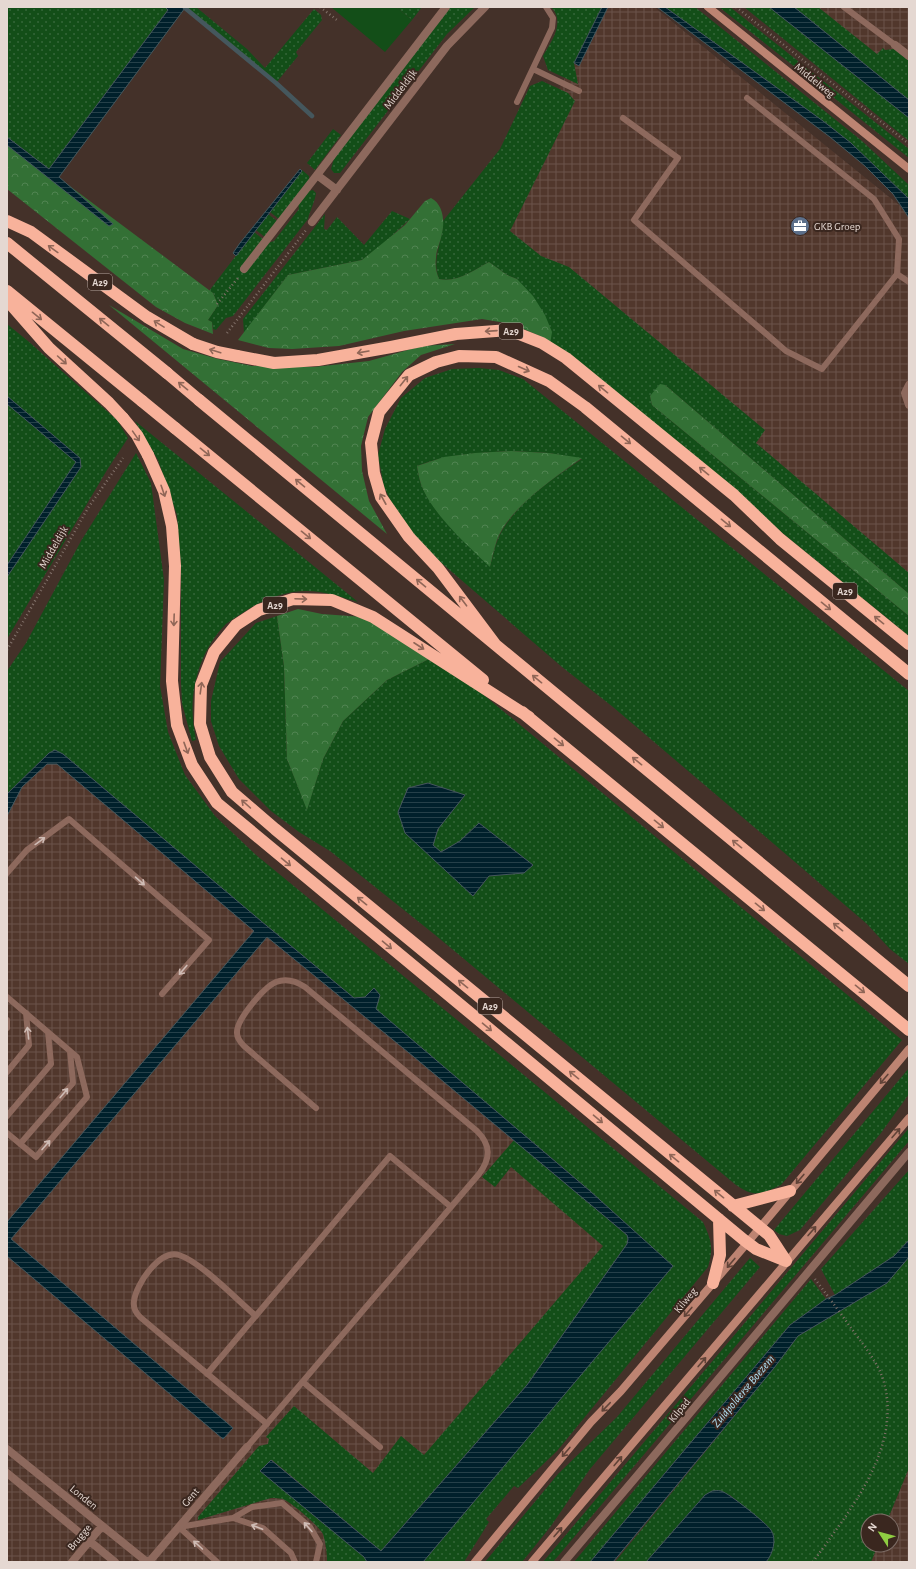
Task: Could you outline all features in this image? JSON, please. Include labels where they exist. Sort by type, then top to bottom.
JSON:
[{"type":"highway","name":"A29","points":[[7,221],[31,232],[147,317],[193,344],[217,352],[274,362],[318,360],[456,334],[509,330],[542,343],[566,358],[734,496],[780,539],[909,644]]},
{"type":"highway","name":"A29","points":[[7,243],[200,400],[905,982]]},
{"type":"highway","name":"A29","points":[[7,291],[909,1030]]},
{"type":"highway","name":"A29","points":[[7,300],[48,348],[109,403],[137,435],[148,455],[164,491],[172,526],[175,566],[172,681],[178,725],[192,765],[217,803],[262,842],[756,1249],[786,1261]]},
{"type":"highway","name":"A29","points":[[494,644],[438,568],[409,537],[381,497],[374,473],[371,443],[379,412],[409,375],[436,362],[459,356],[496,357],[549,381],[585,407],[909,674]]},
{"type":"highway","name":"A29","points":[[528,717],[373,617],[332,600],[293,599],[259,610],[236,625],[214,652],[201,685],[200,724],[210,757],[232,792],[287,840],[769,1235],[786,1261]]},
{"type":"highway","points":[[733,1206],[790,1191]]},
{"type":"highway","points":[[713,1283],[720,1255],[719,1219]]},
{"type":"main road","name":"Middelweg","points":[[708,7],[909,169]]},
{"type":"main road","name":"Kilweg","points":[[474,1562],[591,1422],[621,1392],[909,1049]]},
{"type":"main road","points":[[532,1562],[786,1261],[909,1118]]},
{"type":"street","name":"Middeldijk","points":[[244,270],[446,7]]},
{"type":"street","name":"Middeldijk","points":[[312,222],[447,46],[485,7]]},
{"type":"street","points":[[895,45],[909,56]]},
{"type":"street","points":[[317,175],[337,190]]},
{"type":"street","points":[[909,385],[905,393],[909,405]]},
{"type":"street","name":"Kilpad","points":[[564,1562],[909,1152]]},
{"type":"street","name":"Gent","points":[[148,1562],[247,1447]]},
{"type":"street","name":"Londen","points":[[7,1449],[148,1562]]},
{"type":"street","points":[[7,1472],[115,1562]]},
{"type":"street","name":"Brugge","points":[[72,1562],[102,1526]]},
{"type":"lane","points":[[517,102],[552,28],[553,18],[546,7]]},
{"type":"lane","points":[[844,7],[895,45]]},
{"type":"lane","points":[[533,69],[579,91]]},
{"type":"lane","points":[[623,118],[678,158],[634,220],[786,351],[822,369],[897,274],[899,239],[874,199],[747,98]]},
{"type":"lane","points":[[897,274],[909,282]]},
{"type":"lane","points":[[7,873],[27,850],[68,819],[209,940],[162,994]]},
{"type":"lane","points":[[247,1447],[479,1174],[487,1162],[488,1147],[481,1135],[300,983],[288,980],[275,982],[264,991],[244,1015],[236,1031],[237,1037],[244,1046],[316,1108]]},
{"type":"lane","points":[[7,997],[77,1057],[87,1097],[36,1157],[7,1133]]},
{"type":"lane","points":[[7,1072],[29,1045],[26,1014]]},
{"type":"lane","points":[[7,1020],[7,1028]]},
{"type":"lane","points":[[7,1116],[51,1064],[48,1032]]},
{"type":"lane","points":[[20,1144],[73,1083],[70,1051]]},
{"type":"lane","points":[[207,1374],[390,1156],[451,1207]]},
{"type":"lane","points":[[256,1316],[202,1270],[183,1257],[173,1254],[164,1257],[153,1268],[138,1288],[135,1296],[134,1306],[137,1314],[267,1424]]},
{"type":"lane","points":[[303,1382],[380,1447]]},
{"type":"lane","points":[[179,1527],[233,1518],[252,1507],[282,1503],[310,1527],[320,1544],[316,1562]]},
{"type":"lane","points":[[233,1518],[263,1528],[291,1553],[295,1562]]},
{"type":"lane","points":[[179,1527],[217,1562]]},
{"type":"path","points":[[320,7],[337,20]]},
{"type":"path","name":"Middelweg","points":[[736,7],[909,144]]},
{"type":"path","points":[[227,333],[312,222]]},
{"type":"path","points":[[217,304],[244,270]]},
{"type":"path","name":"Middeldijk","points":[[7,650],[88,508],[123,458]]},
{"type":"path","points":[[809,1270],[867,1350],[883,1379],[887,1402],[886,1426],[881,1452],[871,1476],[813,1562]]},
{"type":"shaded area","points":[[603,7],[654,7],[909,213],[909,580],[479,238]]},
{"type":"shaded area","points":[[794,7],[909,7],[909,100]]},
{"type":"shaded area","points":[[45,744],[636,1239],[546,1366],[375,1562],[7,1562],[7,802]]},
{"type":"shaded area","points":[[909,1468],[909,1562],[871,1562],[875,1553],[900,1553],[900,1513],[890,1513]]},
{"type":"green space","points":[[7,7],[165,7],[168,10],[49,169],[7,137]]},
{"type":"green space","points":[[184,7],[196,7],[247,49],[265,68],[314,9],[321,15],[322,20],[296,52],[298,56],[276,83]]},
{"type":"green space","points":[[331,7],[396,7],[412,20],[385,52]]},
{"type":"green space","points":[[396,7],[422,7],[412,20]]},
{"type":"green space","points":[[449,7],[475,7],[447,34],[340,173],[334,173],[331,169],[335,155]]},
{"type":"green space","points":[[551,7],[602,7],[574,63],[578,84],[548,70],[543,56],[556,32],[557,19]]},
{"type":"green space","points":[[665,7],[695,7],[862,141],[909,185],[909,199],[851,143],[823,121]]},
{"type":"green space","points":[[719,7],[730,7],[909,149],[909,158],[838,101]]},
{"type":"green space","points":[[744,7],[769,7],[909,118],[909,141]]},
{"type":"green space","points":[[794,7],[818,7],[877,54],[883,48],[885,50],[894,49],[909,61],[909,100]]},
{"type":"green space","points":[[542,81],[568,93],[575,101],[510,231],[541,256],[569,267],[765,430],[756,443],[909,573],[909,594],[665,385],[650,396],[652,405],[909,616],[909,636],[550,344],[517,279],[507,275],[489,262],[459,277],[446,280],[439,279],[436,264],[443,221],[500,149],[530,86]]},
{"type":"green space","points":[[333,129],[341,135],[315,170],[307,163]]},
{"type":"green space","points":[[7,145],[113,224],[59,178],[213,293],[218,305],[208,320],[212,322],[213,334],[185,323],[156,307],[7,189]]},
{"type":"green space","points":[[302,170],[309,176],[309,180],[279,219],[270,212]]},
{"type":"green space","points":[[313,190],[316,193],[308,219],[233,316],[226,318],[216,330],[213,329],[212,322],[208,320],[218,305],[213,293],[209,291],[254,232],[268,243],[274,241],[299,209],[298,203],[309,191]]},
{"type":"green space","points":[[431,198],[441,209],[443,218],[443,228],[436,261],[436,271],[439,279],[446,280],[459,277],[489,262],[507,275],[517,279],[533,296],[545,315],[552,332],[550,344],[540,336],[512,324],[482,319],[404,331],[339,346],[292,349],[269,348],[238,340],[288,275],[362,260],[405,225],[425,201]]},
{"type":"green space","points":[[392,211],[410,219],[384,243],[362,260],[288,275],[244,333],[243,319],[325,214],[324,229],[327,230],[337,217],[364,245]]},
{"type":"green space","points":[[268,214],[277,221],[265,237],[256,230]]},
{"type":"green space","points":[[109,305],[183,349],[218,359],[252,366],[314,367],[369,361],[422,346],[455,344],[421,355],[402,372],[368,417],[361,446],[362,471],[369,501],[387,534]]},
{"type":"green space","points":[[7,324],[117,420],[128,438],[107,470],[7,639]]},
{"type":"green space","points":[[479,368],[499,370],[523,379],[909,691],[909,964],[890,949],[867,924],[788,856],[613,707],[562,667],[423,547],[399,518],[384,487],[378,455],[385,429],[401,398],[425,378],[452,369]],"holes":[[[511,451],[549,453],[582,459],[546,484],[513,516],[504,527],[498,539],[490,566],[451,528],[433,506],[421,484],[417,466],[440,459],[475,453]]]},
{"type":"green space","points":[[660,384],[665,385],[909,594],[909,616],[652,405],[650,396]]},
{"type":"green space","points":[[135,421],[358,602],[320,592],[291,592],[261,602],[226,624],[210,644],[199,668],[193,706],[193,724],[196,740],[192,741],[182,703],[181,569],[177,515],[158,460]]},
{"type":"green space","points":[[511,451],[549,453],[582,458],[546,484],[512,516],[503,528],[497,540],[490,567],[451,528],[433,506],[421,484],[417,466],[444,457],[475,453]]},
{"type":"green space","points":[[136,453],[151,483],[164,580],[160,686],[168,732],[185,775],[215,816],[256,855],[703,1222],[710,1239],[711,1254],[708,1267],[557,1451],[518,1488],[514,1486],[486,1519],[489,1522],[464,1562],[423,1562],[663,1276],[590,1191],[375,1009],[380,995],[375,989],[365,997],[354,998],[261,921],[49,753],[7,794],[7,671],[26,643],[81,541]]},
{"type":"green space","points":[[298,609],[322,614],[363,617],[431,658],[387,680],[343,721],[323,759],[307,810],[287,759],[284,666],[277,616]]},
{"type":"green space","points":[[277,616],[284,666],[287,759],[307,809],[323,759],[343,721],[387,680],[431,658],[463,678],[902,1040],[781,1185],[768,1191],[753,1193],[748,1192],[736,1185],[434,934],[330,851],[299,832],[271,811],[239,779],[219,746],[211,721],[211,701],[220,662],[256,623]],"holes":[[[427,783],[465,795],[438,829],[433,845],[441,852],[460,841],[479,823],[533,865],[503,874],[489,876],[473,896],[398,812],[408,788]]]},
{"type":"green space","points":[[909,1068],[909,1094],[881,1133],[800,1230],[787,1236],[779,1234],[774,1230]]},
{"type":"green space","points":[[909,1128],[909,1141],[553,1562],[543,1562]]},
{"type":"green space","points":[[514,1140],[627,1235],[628,1239],[627,1244],[527,1385],[381,1551],[272,1460],[261,1471],[364,1557],[367,1562],[327,1562],[325,1541],[321,1530],[305,1515],[283,1499],[271,1498],[198,1520],[198,1517],[259,1446],[268,1444],[269,1439],[266,1437],[294,1406],[373,1473],[401,1436],[424,1455],[603,1246],[511,1167],[495,1187],[482,1177]]},
{"type":"green space","points":[[909,1170],[909,1240],[894,1256],[835,1295],[821,1269]]},
{"type":"green space","points":[[909,1257],[909,1468],[890,1513],[860,1513],[860,1553],[875,1553],[871,1562],[766,1562],[768,1559],[771,1530],[730,1495],[705,1495],[646,1562],[615,1562],[774,1368],[798,1336],[887,1283]]},
{"type":"green space","points":[[750,1258],[760,1267],[590,1469],[551,1526],[522,1562],[485,1562],[558,1474],[617,1417]]},
{"type":"green space","points":[[811,1279],[826,1299],[790,1325],[590,1562],[574,1562]]},
{"type":"water","points":[[165,7],[185,8],[59,177],[113,224],[109,226],[7,145],[7,137],[49,169],[168,10]]},
{"type":"water","points":[[602,7],[608,7],[579,66],[574,63]]},
{"type":"water","points":[[657,7],[665,7],[823,121],[851,143],[909,199],[909,218],[893,194],[865,166],[830,137]]},
{"type":"water","points":[[769,7],[794,7],[909,100],[909,118]]},
{"type":"water","points":[[300,169],[302,171],[236,256],[233,253],[240,243]]},
{"type":"water","points":[[7,396],[80,458],[81,467],[7,577],[7,565],[76,462],[7,404]]},
{"type":"water","points":[[55,750],[63,754],[354,998],[365,997],[374,988],[380,995],[376,1009],[590,1191],[673,1266],[423,1562],[367,1562],[364,1557],[260,1471],[271,1460],[381,1551],[527,1385],[627,1244],[627,1235],[414,1057],[267,937],[11,1239],[233,1428],[223,1439],[7,1256],[7,1222],[254,931],[57,764],[47,764],[22,787],[7,816],[7,794],[49,753]]},
{"type":"water","points":[[428,783],[465,795],[438,829],[433,845],[441,852],[460,841],[479,823],[533,865],[524,873],[489,876],[473,896],[405,833],[398,812],[408,788]]},
{"type":"water","name":"Zuidpolderse Boezem","points":[[909,1240],[909,1257],[887,1283],[798,1336],[774,1368],[613,1562],[590,1562],[790,1325],[826,1299],[835,1295],[894,1256]]},
{"type":"water","points":[[712,1491],[721,1491],[725,1493],[768,1526],[773,1534],[774,1542],[771,1555],[766,1562],[646,1562],[705,1495]]},
{"type":"waterway","points":[[185,8],[276,83],[312,116]]},
{"type":"place","name":"GKB Groep","points":[[800,226]]}]
